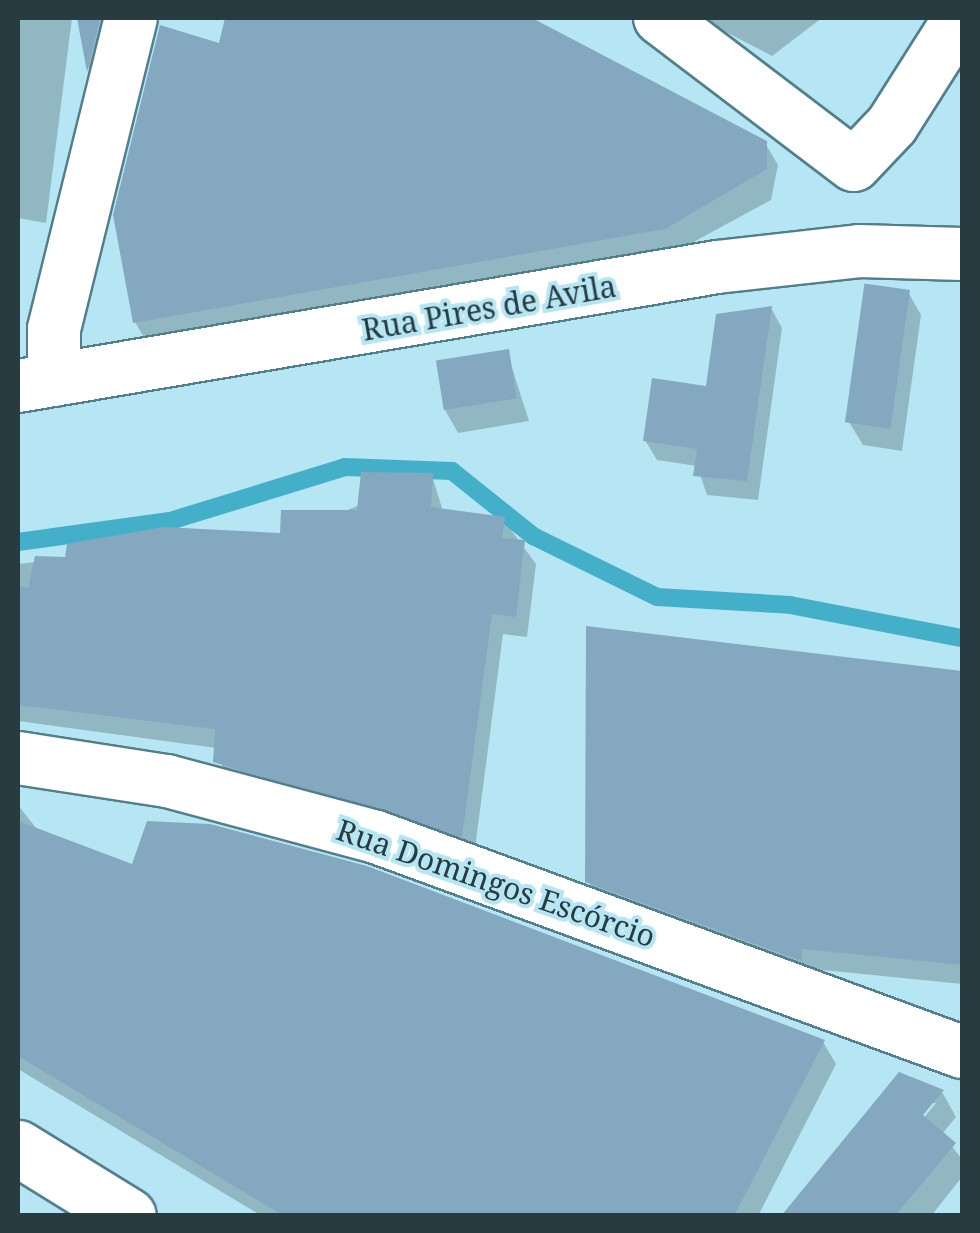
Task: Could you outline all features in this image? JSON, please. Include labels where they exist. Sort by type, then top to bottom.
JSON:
[{"type":"street","points":[[36,383],[54,329],[132,18]]},
{"type":"street","points":[[660,18],[854,165]]},
{"type":"street","points":[[859,251],[854,165],[892,125],[960,18]]},
{"type":"street","name":"Rua Pires de Avila","points":[[36,383],[859,251],[962,254]]},
{"type":"street","name":"Rua Domingos Escórcio","points":[[18,758],[167,781],[376,837],[962,1052]]},
{"type":"street","points":[[18,1148],[128,1216]]},
{"type":"building","points":[[77,18],[100,18],[87,72]]},
{"type":"building","points":[[225,18],[532,18],[767,141],[767,169],[665,229],[133,323],[113,215],[160,25],[219,43]]},
{"type":"building","points":[[864,284],[910,290],[891,429],[845,422]]},
{"type":"building","points":[[772,306],[747,481],[693,476],[697,449],[643,441],[652,378],[706,386],[716,314]]},
{"type":"building","points":[[509,349],[517,398],[444,410],[436,361]]},
{"type":"building","points":[[361,472],[433,473],[431,507],[505,517],[502,538],[525,540],[516,617],[492,614],[462,837],[213,762],[215,729],[18,705],[18,586],[28,588],[35,556],[65,557],[67,544],[163,527],[280,533],[281,510],[357,510]]},
{"type":"building","points":[[586,626],[962,671],[962,965],[802,949],[802,961],[585,882]]},
{"type":"building","points":[[18,821],[132,864],[147,821],[210,824],[367,866],[825,1040],[734,1216],[284,1216],[18,1056]]},
{"type":"building","points":[[899,1072],[944,1090],[923,1115],[956,1143],[895,1216],[781,1216]]},
{"type":"waterway","points":[[18,542],[170,521],[345,467],[452,471],[533,536],[657,597],[790,605],[962,638]]}]
